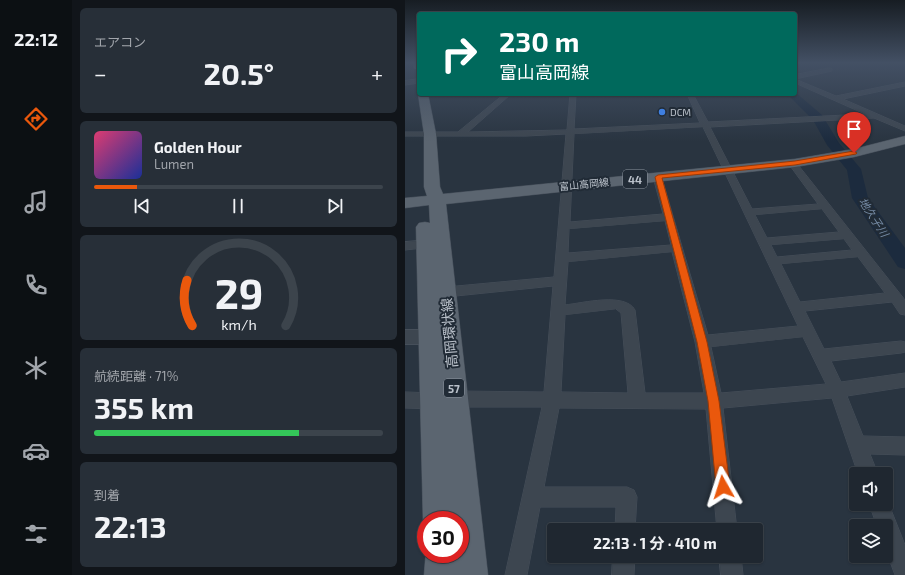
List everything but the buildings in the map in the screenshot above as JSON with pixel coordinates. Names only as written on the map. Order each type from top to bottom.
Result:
[{"type":"main road","name":"高岡環状線","points":[[423,96],[430,134],[431,196],[446,292],[441,334],[445,400],[470,575]]},
{"type":"main road","name":"富山高岡線","points":[[405,203],[431,196],[567,186],[792,163],[854,153],[905,140]]},
{"type":"main road","name":"高岡環状線","points":[[431,196],[416,245],[441,334]]},
{"type":"main road","name":"高岡環状線","points":[[440,511],[445,400]]},
{"type":"main road","points":[[441,563],[442,575]]},
{"type":"street","points":[[812,89],[905,129]]},
{"type":"street","points":[[834,99],[882,89]]},
{"type":"street","points":[[460,134],[507,96]]},
{"type":"street","points":[[516,575],[552,399],[573,96]]},
{"type":"street","points":[[691,96],[837,390],[866,467]]},
{"type":"street","points":[[405,134],[570,132],[873,116]]},
{"type":"street","points":[[792,163],[905,310]]},
{"type":"street","points":[[658,177],[702,342],[714,401],[726,523]]},
{"type":"street","points":[[749,212],[826,206]]},
{"type":"street","points":[[564,226],[669,217]]},
{"type":"street","points":[[764,242],[848,235]]},
{"type":"street","points":[[562,258],[677,248]]},
{"type":"street","points":[[774,262],[861,253]]},
{"type":"street","points":[[446,292],[560,281]]},
{"type":"street","points":[[797,308],[895,297]]},
{"type":"street","points":[[558,311],[618,304],[628,310],[637,400]]},
{"type":"street","points":[[702,342],[809,331]]},
{"type":"street","points":[[405,337],[441,334]]},
{"type":"street","points":[[821,356],[901,347]]},
{"type":"street","points":[[405,400],[552,399],[714,401],[837,390],[905,380]]},
{"type":"street","points":[[858,445],[905,446]]},
{"type":"street","points":[[532,497],[627,497],[625,523]]},
{"type":"street","points":[[882,511],[905,573]]},
{"type":"street","points":[[623,575],[624,563]]},
{"type":"street","points":[[731,563],[732,575]]},
{"type":"waterway","name":"地久子川","points":[[794,96],[818,118],[834,145],[854,169],[860,198],[905,262]]},
{"type":"place","name":"DCM","points":[[662,112]]},
{"type":"route","points":[[723,487],[714,401],[702,342],[658,177],[795,163],[854,153]]}]
